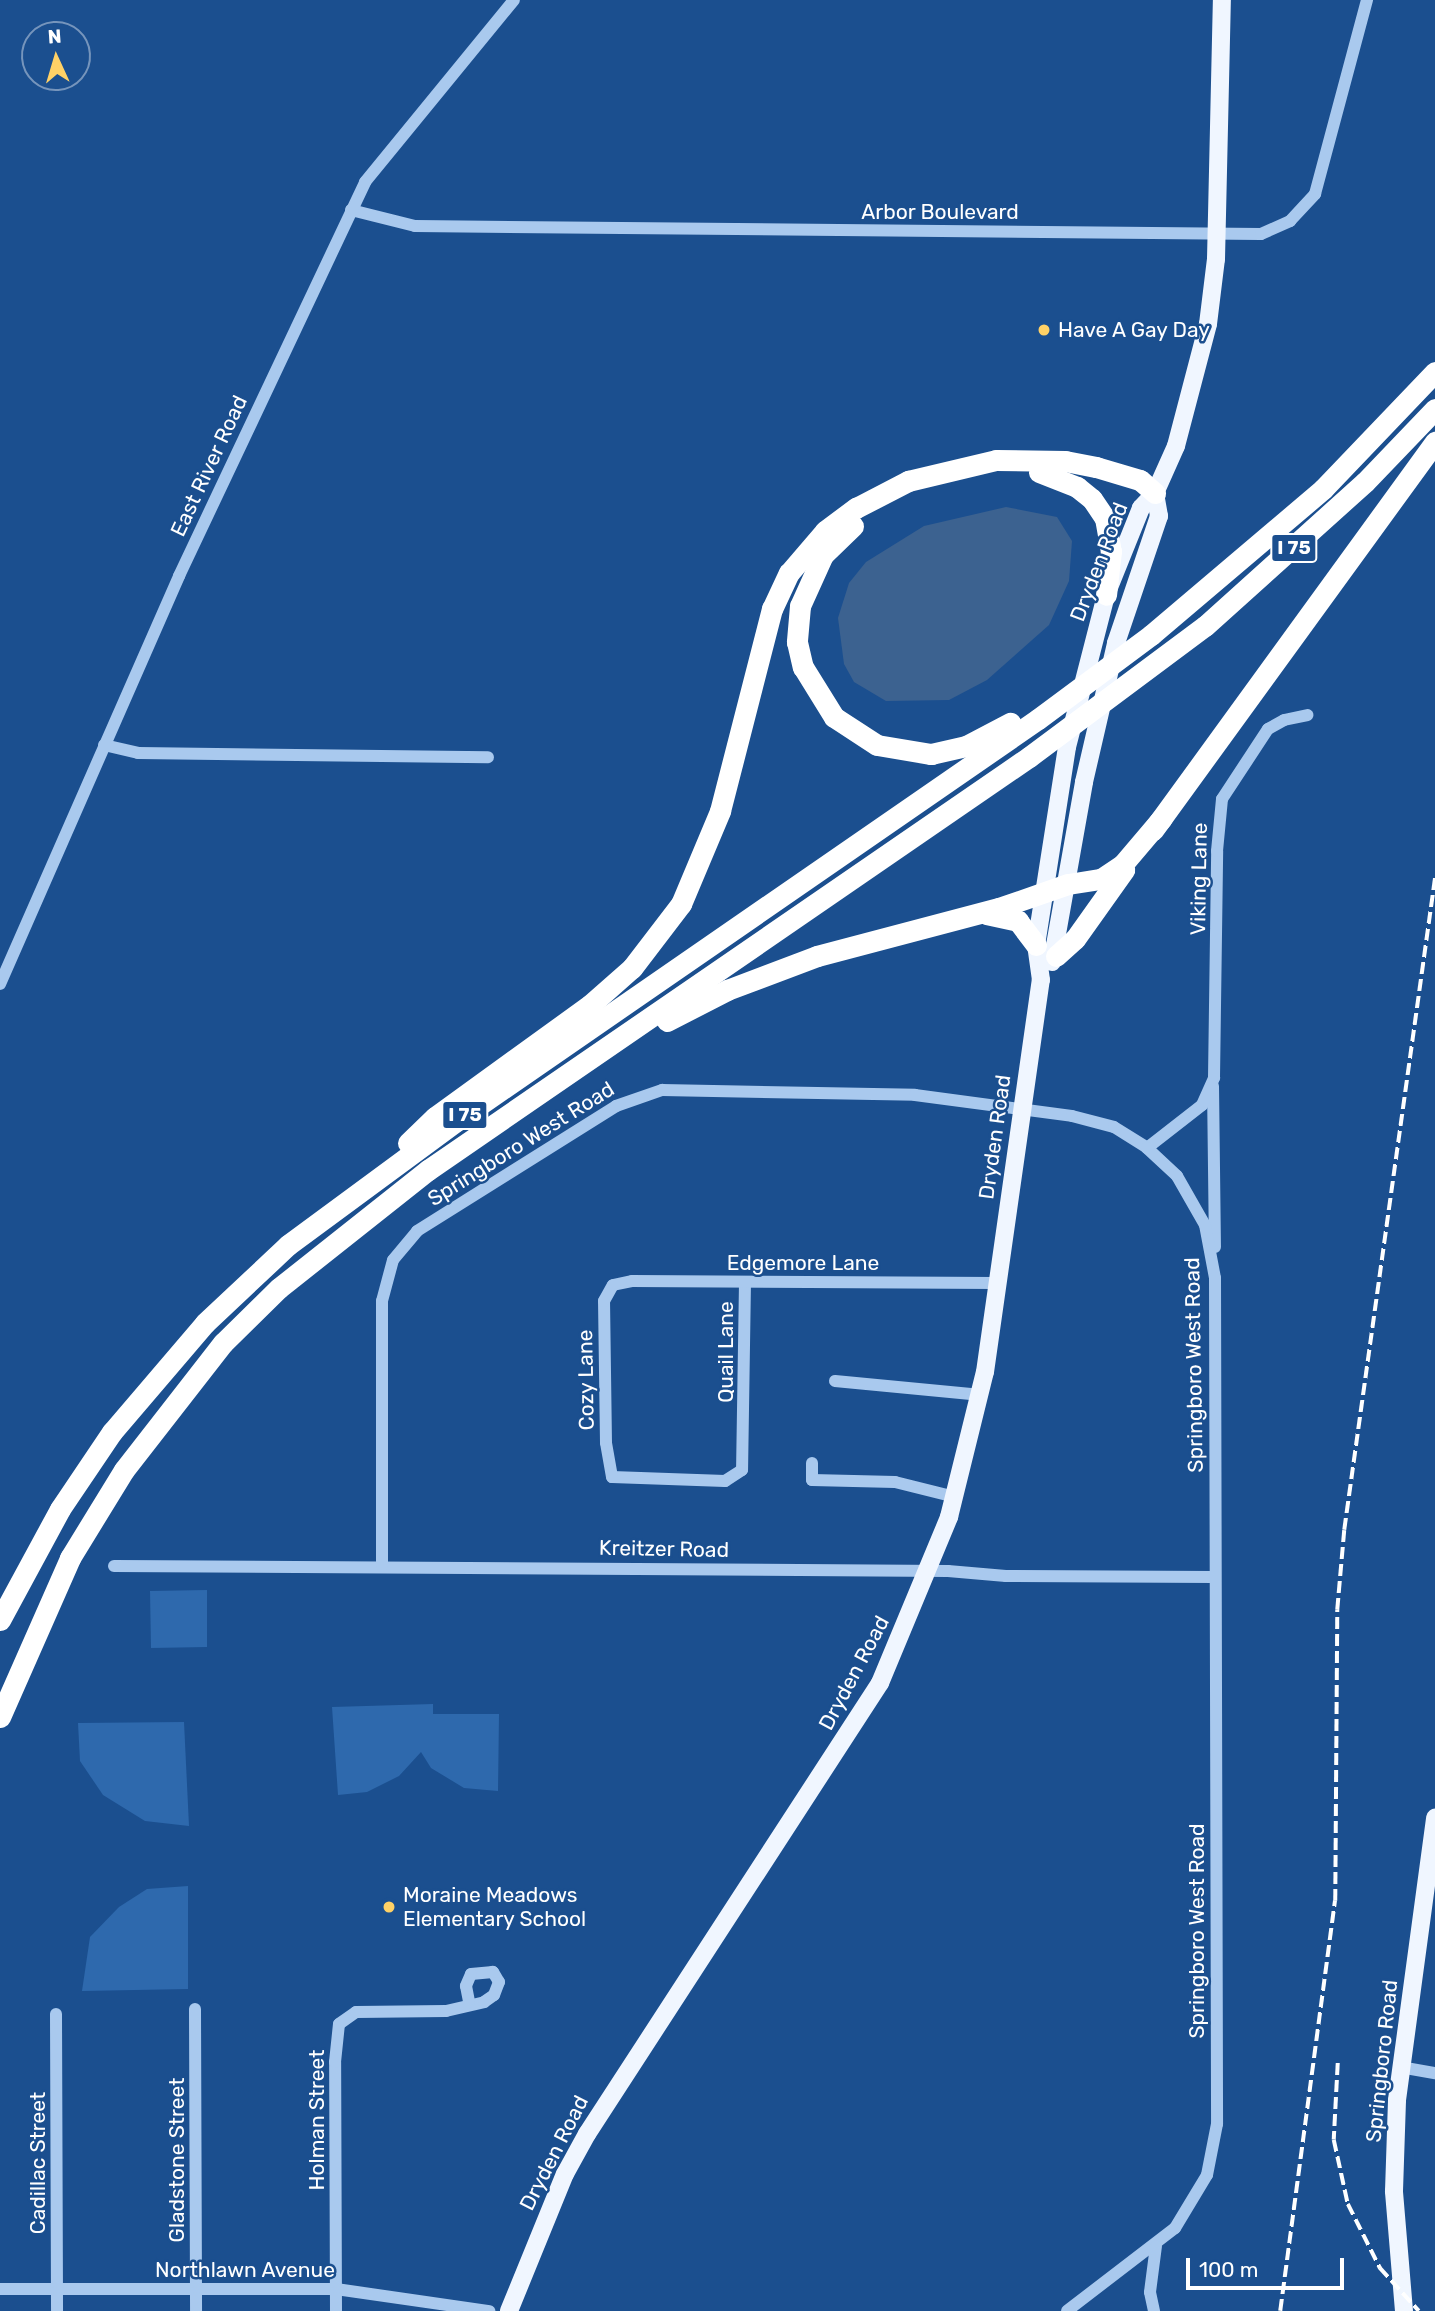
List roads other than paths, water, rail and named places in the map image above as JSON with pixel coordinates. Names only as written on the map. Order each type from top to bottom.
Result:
[{"type":"highway","name":"I 75","points":[[0,1620],[60,1509],[135,1404],[214,1315],[288,1245],[361,1188],[1039,713],[1081,688],[1151,635],[1324,489],[1435,372]]},
{"type":"highway","name":"I 75","points":[[0,1717],[54,1591],[98,1512],[155,1426],[223,1343],[322,1250],[561,1079],[1028,757],[1142,674],[1247,593],[1435,409]]},
{"type":"highway","points":[[1056,956],[1074,939],[1435,442]]},
{"type":"highway","points":[[361,1188],[435,1117],[590,1005],[632,968],[681,904],[720,811],[772,609],[789,573],[825,531],[856,508],[908,481],[996,460],[1065,461],[1096,467],[1140,480],[1155,493]]},
{"type":"highway","points":[[1039,713],[965,746],[931,754],[897,751],[853,734],[834,717],[803,667],[797,642],[800,606],[810,576],[822,555],[867,516],[936,484],[1012,471],[1039,472],[1091,476],[1155,493]]},
{"type":"highway","points":[[1039,472],[1077,488],[1092,499],[1105,519],[1111,551],[1106,595]]},
{"type":"highway","points":[[561,1079],[727,990],[817,956],[1044,894],[1068,884],[1093,881],[1115,871],[1162,818]]},
{"type":"highway","points":[[966,916],[1012,918],[1036,944]]},
{"type":"main road","name":"Dryden Road","points":[[509,2311],[557,2192],[587,2134],[845,1741],[880,1683],[930,1570],[955,1497],[981,1395],[1041,980],[1036,944],[1067,747],[1106,595],[1141,508],[1155,493],[1176,446],[1200,363],[1217,233],[1222,0]]},
{"type":"main road","name":"Dryden Road","points":[[1041,980],[1056,956],[1084,782],[1118,636],[1158,516],[1155,493]]},
{"type":"main road","name":"Springboro Road","points":[[1404,2311],[1394,2178],[1400,2067],[1435,1818]]},
{"type":"street","name":"East River Road","points":[[0,984],[104,745],[351,210],[373,170],[514,0]]},
{"type":"street","name":"Arbor Boulevard","points":[[351,210],[415,226],[1217,233],[1274,230],[1301,212],[1314,194],[1367,0]]},
{"type":"street","name":"Viking Lane","points":[[1213,1257],[1217,1200],[1213,1086],[1222,799],[1268,729],[1284,720],[1307,715]]},
{"type":"street","points":[[104,745],[138,753],[488,757]]},
{"type":"street","points":[[1147,1147],[1193,1113],[1213,1086]]},
{"type":"street","name":"Springboro West Road","points":[[382,1566],[382,1301],[393,1260],[417,1231],[616,1106],[650,1092],[881,1092],[1022,1109],[1114,1127],[1147,1147],[1188,1189],[1205,1225],[1213,1257],[1217,2124],[1211,2162],[1199,2193],[1156,2246]]},
{"type":"street","name":"Edgemore Lane","points":[[610,1287],[632,1281],[996,1283]]},
{"type":"street","name":"Quail Lane","points":[[609,1473],[618,1479],[732,1479],[744,1464],[745,1282]]},
{"type":"street","name":"Cozy Lane","points":[[609,1473],[604,1301],[610,1287]]},
{"type":"street","points":[[835,1381],[981,1395]]},
{"type":"street","points":[[812,1463],[812,1480],[895,1482],[955,1497]]},
{"type":"street","name":"Kreitzer Road","points":[[114,1566],[930,1570],[1214,1577]]},
{"type":"street","name":"Holman Street","points":[[336,2311],[335,2062],[339,2024],[355,2012],[446,2011],[470,2002]]},
{"type":"street","name":"Gladstone Street","points":[[195,2009],[196,2311]]},
{"type":"street","name":"Cadillac Street","points":[[56,2014],[57,2311]]},
{"type":"street","points":[[1400,2067],[1435,2073]]},
{"type":"street","points":[[1067,2311],[1082,2296],[1156,2246]]},
{"type":"street","points":[[1154,2311],[1150,2292],[1156,2246]]},
{"type":"street","name":"Northlawn Avenue","points":[[0,2289],[337,2289],[489,2311]]},
{"type":"railway","points":[[1280,2311],[1335,1901],[1337,1610],[1344,1530],[1435,877]]},
{"type":"railway","points":[[1338,2063],[1334,2140],[1348,2204],[1380,2268],[1419,2311]]},
{"type":"place","name":"Have A Gay Day","points":[[1044,330]]},
{"type":"place","name":"Moraine Meadows Elementary School","points":[[389,1907]]}]
